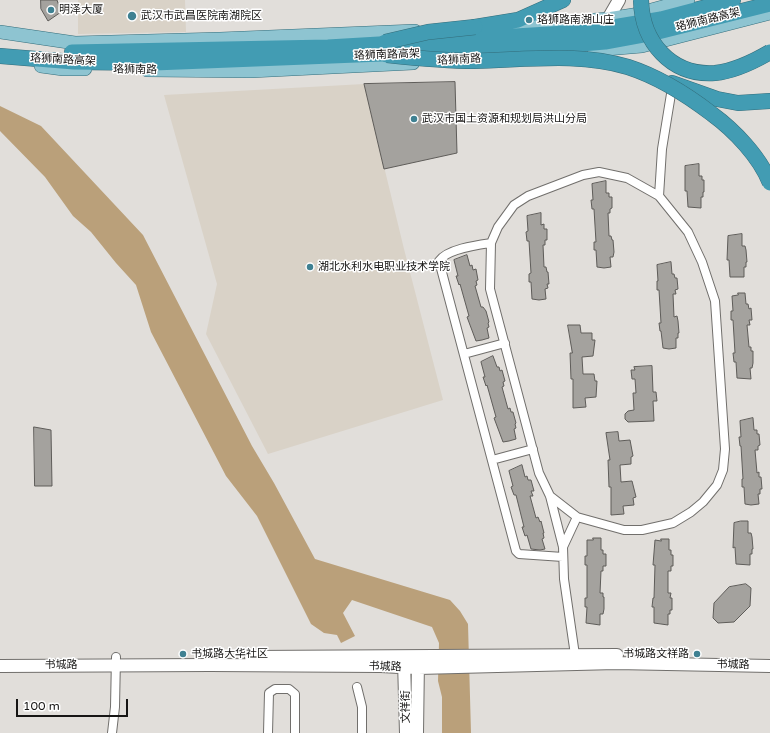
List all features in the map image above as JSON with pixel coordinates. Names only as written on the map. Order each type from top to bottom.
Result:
[{"type":"highway","points":[[641,0],[641,14],[651,40],[669,60],[682,68],[698,73],[716,73],[736,69],[770,52]]},
{"type":"highway","name":"珞狮南路高架","points":[[0,56],[74,62],[154,63],[386,49],[583,32],[661,19],[733,0]]},
{"type":"highway","points":[[386,49],[428,32],[502,24],[538,12],[563,1]]},
{"type":"highway","name":"珞狮南路高架","points":[[0,46],[74,52],[328,47],[386,49],[534,48],[605,42],[654,34],[770,4]]},
{"type":"highway","points":[[386,49],[472,61],[576,59],[603,62],[627,67],[655,78],[731,102],[770,101]]},
{"type":"highway","points":[[655,78],[699,104],[734,132],[754,157],[770,183]]},
{"type":"main road","points":[[0,32],[75,42],[220,39],[479,28],[608,19],[633,15],[688,0]]},
{"type":"main road","points":[[608,19],[619,1],[633,15]]},
{"type":"main road","name":"珞狮南路","points":[[0,60],[63,69],[251,71],[479,59],[642,46],[770,13]]},
{"type":"main road","name":"书城路","points":[[471,662],[575,655],[770,658]]},
{"type":"main road","name":"书城路","points":[[0,657],[116,661],[381,666],[404,662],[471,662],[770,666]]},
{"type":"main road","name":"书城路","points":[[0,666],[116,661]]},
{"type":"main road","name":"文祥街","points":[[404,662],[406,733]]},
{"type":"main road","name":"文祥街","points":[[418,662],[418,733]]},
{"type":"street","points":[[659,196],[662,148],[671,94]]},
{"type":"street","points":[[550,496],[577,517],[624,530],[642,530],[672,523],[691,512],[703,502],[717,485],[723,470],[725,449],[715,301],[702,262],[688,232],[659,196],[627,178],[599,172],[583,175],[528,196],[514,205],[498,227],[491,243],[490,289],[539,473],[550,496],[563,547],[564,579],[575,655]]},
{"type":"street","points":[[491,243],[478,244],[443,255],[439,261],[516,551],[520,554],[563,556]]},
{"type":"street","points":[[464,354],[505,343]]},
{"type":"street","points":[[492,460],[533,449]]},
{"type":"street","points":[[563,547],[577,517]]},
{"type":"street","points":[[112,733],[116,661]]},
{"type":"street","points":[[357,687],[362,708],[362,733]]},
{"type":"street","points":[[268,733],[269,693],[275,689],[289,689],[295,694],[295,733]]},
{"type":"shaded area","name":"武汉市武昌医院南湖院区","points":[[78,0],[185,0],[186,32],[78,34]]},
{"type":"shaded area","name":"湖北水利水电职业技术学院","points":[[364,84],[404,249],[443,400],[268,454],[206,334],[217,284],[164,95]]},
{"type":"shaded area","points":[[0,106],[41,126],[143,235],[252,446],[315,559],[450,600],[460,611],[468,624],[471,733],[442,733],[442,697],[438,681],[439,643],[432,627],[352,600],[343,613],[355,636],[341,643],[337,635],[324,633],[311,624],[257,516],[226,476],[151,332],[136,285],[91,232],[73,216],[45,177],[0,131]]},
{"type":"building","name":"明泽大厦","points":[[41,0],[57,0],[61,12],[48,21],[41,9]]},
{"type":"building","name":"武汉市国土资源和规划局洪山分局","points":[[455,82],[457,153],[384,169],[364,84]]},
{"type":"building","points":[[699,164],[699,176],[702,176],[702,180],[704,180],[704,192],[703,197],[701,197],[701,208],[688,207],[687,191],[685,191],[685,166]]},
{"type":"building","points":[[606,181],[606,193],[609,193],[609,197],[612,197],[612,208],[610,209],[610,213],[608,213],[609,236],[611,236],[613,240],[614,252],[613,257],[610,257],[611,267],[604,268],[597,267],[596,250],[594,250],[594,242],[596,242],[594,209],[592,209],[591,200],[593,200],[592,184]]},
{"type":"building","points":[[541,213],[541,225],[544,224],[544,229],[547,229],[547,240],[545,240],[545,245],[543,245],[544,267],[546,267],[548,272],[549,284],[547,284],[548,288],[545,289],[546,299],[539,300],[532,299],[531,282],[529,282],[529,274],[531,273],[529,241],[527,241],[526,232],[528,231],[527,216]]},
{"type":"building","points":[[742,234],[742,246],[745,246],[747,262],[746,267],[744,267],[744,277],[730,277],[729,260],[727,260],[728,236]]},
{"type":"building","points":[[467,255],[470,266],[472,265],[473,270],[476,269],[478,280],[476,281],[477,285],[475,286],[481,307],[483,307],[486,311],[489,322],[489,327],[487,328],[489,338],[476,341],[467,317],[469,316],[460,284],[459,285],[456,276],[458,276],[454,260]]},
{"type":"building","points":[[671,262],[672,274],[674,274],[675,278],[677,278],[678,289],[675,290],[676,294],[673,294],[674,317],[677,316],[679,333],[678,338],[676,338],[676,348],[669,349],[663,348],[660,331],[659,323],[661,323],[659,290],[657,290],[657,265]]},
{"type":"building","points":[[738,293],[745,293],[746,304],[748,304],[749,309],[751,308],[752,320],[749,320],[750,325],[747,325],[749,347],[751,347],[751,351],[753,351],[753,363],[752,368],[750,368],[751,379],[737,378],[736,362],[734,362],[733,353],[735,353],[731,311],[733,311],[732,296],[738,295]]},
{"type":"building","points":[[568,325],[580,325],[581,333],[592,333],[592,340],[595,340],[593,356],[582,357],[583,374],[594,374],[595,381],[597,381],[596,397],[585,398],[586,407],[573,408],[573,379],[571,379],[570,353],[572,353]]},
{"type":"building","points":[[493,356],[497,367],[499,367],[500,371],[502,370],[505,381],[503,382],[504,386],[502,387],[508,409],[510,408],[511,412],[513,412],[516,423],[516,428],[514,429],[516,439],[503,442],[494,418],[496,417],[487,385],[486,386],[483,377],[485,377],[481,362]]},
{"type":"building","points":[[652,366],[653,392],[656,392],[657,401],[653,401],[654,421],[628,422],[625,419],[625,414],[628,411],[634,410],[633,393],[636,393],[635,379],[632,379],[631,370],[635,370],[634,367]]},
{"type":"building","points":[[753,418],[754,430],[757,430],[757,434],[759,434],[760,445],[758,446],[758,450],[755,450],[757,473],[759,472],[759,477],[761,477],[762,489],[760,489],[760,494],[758,494],[759,504],[751,505],[745,504],[744,487],[742,487],[743,479],[739,437],[741,437],[740,421]]},
{"type":"building","points":[[34,427],[51,430],[52,486],[35,486]]},
{"type":"building","points":[[618,432],[619,441],[630,440],[633,456],[631,457],[631,464],[620,465],[621,482],[632,481],[636,497],[633,498],[634,505],[623,506],[624,514],[611,515],[611,487],[609,487],[608,460],[610,460],[606,433]]},
{"type":"building","points":[[522,465],[525,477],[527,476],[528,480],[531,480],[534,491],[531,491],[533,496],[530,496],[536,518],[538,517],[540,522],[541,521],[544,533],[544,538],[542,539],[545,549],[531,549],[527,535],[525,536],[522,527],[524,527],[516,495],[514,495],[511,487],[513,486],[509,471]]},
{"type":"building","points":[[748,521],[748,533],[751,533],[752,537],[753,549],[752,554],[750,554],[750,565],[736,564],[735,547],[733,548],[734,523]]},
{"type":"building","points":[[593,538],[601,538],[601,550],[603,550],[603,554],[606,554],[606,566],[603,566],[603,571],[601,571],[600,593],[603,593],[604,597],[604,609],[603,614],[600,614],[600,625],[586,623],[587,607],[585,607],[585,598],[587,598],[587,565],[585,565],[585,556],[587,556],[587,540],[593,540]]},
{"type":"building","points":[[661,539],[669,539],[669,550],[671,550],[671,555],[673,555],[673,566],[671,566],[671,571],[668,571],[668,593],[671,593],[670,598],[672,598],[672,610],[670,610],[670,614],[668,614],[668,625],[654,623],[654,607],[652,607],[654,598],[655,565],[653,565],[655,540],[661,541]]},
{"type":"building","points":[[746,584],[751,588],[750,606],[734,622],[718,623],[713,618],[714,603],[729,587]]},
{"type":"place","name":"明泽大厦","points":[[51,10]]},
{"type":"place","name":"武汉市武昌医院南湖院区","points":[[132,16]]},
{"type":"place","name":"珞狮路南湖山庄","points":[[529,20]]},
{"type":"place","name":"武汉市国土资源和规划局洪山分局","points":[[414,119]]},
{"type":"place","name":"湖北水利水电职业技术学院","points":[[310,267]]},
{"type":"place","name":"书城路大华社区","points":[[183,654]]},
{"type":"place","name":"书城路文祥路","points":[[697,654]]}]
